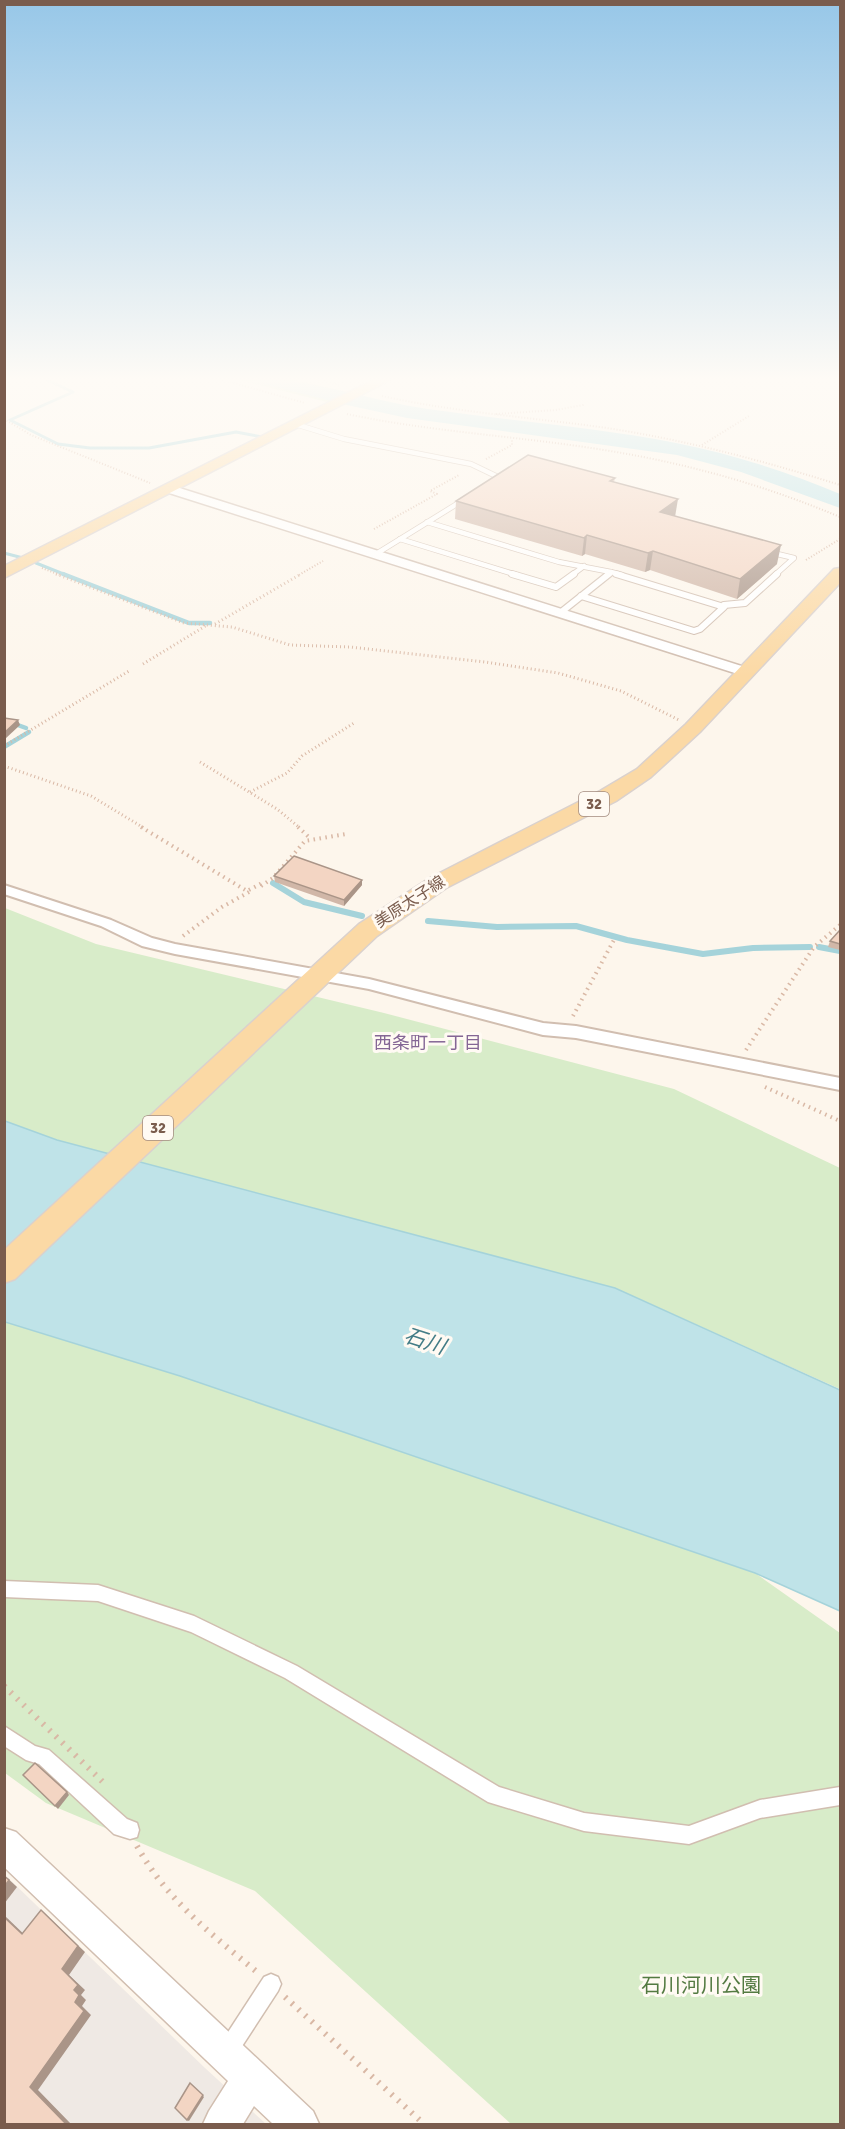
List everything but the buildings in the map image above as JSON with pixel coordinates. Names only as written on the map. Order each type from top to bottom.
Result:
[{"type":"main road","points":[[4,573],[190,478]]},
{"type":"main road","name":"美原太子線","points":[[4,1270],[368,930],[428,890],[608,796],[644,773],[693,728],[840,573]]},
{"type":"street","points":[[170,489],[746,672]]},
{"type":"street","points":[[4,889],[106,923],[147,942],[316,981],[369,984],[543,1029],[576,1032],[840,1084]]},
{"type":"street","points":[[4,1589],[98,1593],[194,1624],[291,1672],[495,1795],[584,1822],[689,1835],[760,1809],[840,1796]]},
{"type":"street","points":[[4,1735],[32,1754],[43,1756],[121,1827],[130,1830]]},
{"type":"street","points":[[4,1844],[300,2124]]},
{"type":"street","points":[[222,2124],[238,2066],[271,1984]]},
{"type":"lane","points":[[484,488],[496,478]]},
{"type":"lane","points":[[376,554],[475,493]]},
{"type":"lane","points":[[428,522],[559,562],[611,572],[723,605],[745,603],[794,558],[761,550]]},
{"type":"lane","points":[[400,539],[556,587],[584,566]]},
{"type":"lane","points":[[560,613],[611,572]]},
{"type":"lane","points":[[581,596],[694,631],[700,629],[723,605]]},
{"type":"path","points":[[138,478],[170,489]]},
{"type":"path","points":[[374,529],[437,494],[430,491],[452,478]]},
{"type":"path","points":[[727,478],[756,486],[840,516]]},
{"type":"path","points":[[816,478],[840,485]]},
{"type":"path","points":[[214,625],[323,561]]},
{"type":"path","points":[[26,562],[184,623],[214,625],[254,633],[290,645],[340,647],[438,657],[581,678],[621,691],[693,728]]},
{"type":"path","points":[[143,664],[207,625]]},
{"type":"path","points":[[4,746],[129,671]]},
{"type":"path","points":[[250,792],[293,770],[299,764],[302,756],[354,723]]},
{"type":"path","points":[[200,762],[277,809],[305,831],[311,839]]},
{"type":"path","points":[[4,766],[91,796],[247,891],[264,882]]},
{"type":"path","points":[[180,938],[230,902],[268,883],[301,844],[311,839],[346,834]]},
{"type":"path","points":[[737,1063],[814,947],[840,925]]},
{"type":"path","points":[[571,1021],[615,938]]},
{"type":"path","points":[[271,1984],[424,2124]]},
{"type":"shaded area","points":[[4,1874],[205,2068],[266,2124],[5,2124]]},
{"type":"green space","points":[[5,908],[96,944],[384,1013],[674,1089],[840,1168],[840,1389],[615,1288],[57,1140],[5,1121]]},
{"type":"green space","name":"石川河川公園","points":[[5,1322],[180,1376],[755,1573],[840,1633],[840,2124],[511,2124],[255,1891],[46,1803],[5,1773]]},
{"type":"water","name":"石川","points":[[5,1121],[57,1140],[615,1288],[840,1390],[840,1611],[755,1573],[180,1376],[5,1322]]},
{"type":"waterway","points":[[779,478],[840,502]]},
{"type":"waterway","points":[[4,553],[23,558]]},
{"type":"waterway","points":[[36,563],[66,575]]},
{"type":"waterway","points":[[63,574],[189,623],[210,623]]},
{"type":"waterway","points":[[4,720],[26,728]]},
{"type":"waterway","points":[[4,747],[29,732]]},
{"type":"waterway","points":[[273,883],[304,902],[362,916]]},
{"type":"waterway","points":[[428,921],[497,927],[576,926],[627,940],[703,954],[753,948],[810,947]]},
{"type":"waterway","points":[[819,947],[840,951]]},
{"type":"district","name":"西条町一丁目","points":[[428,1043]]}]
